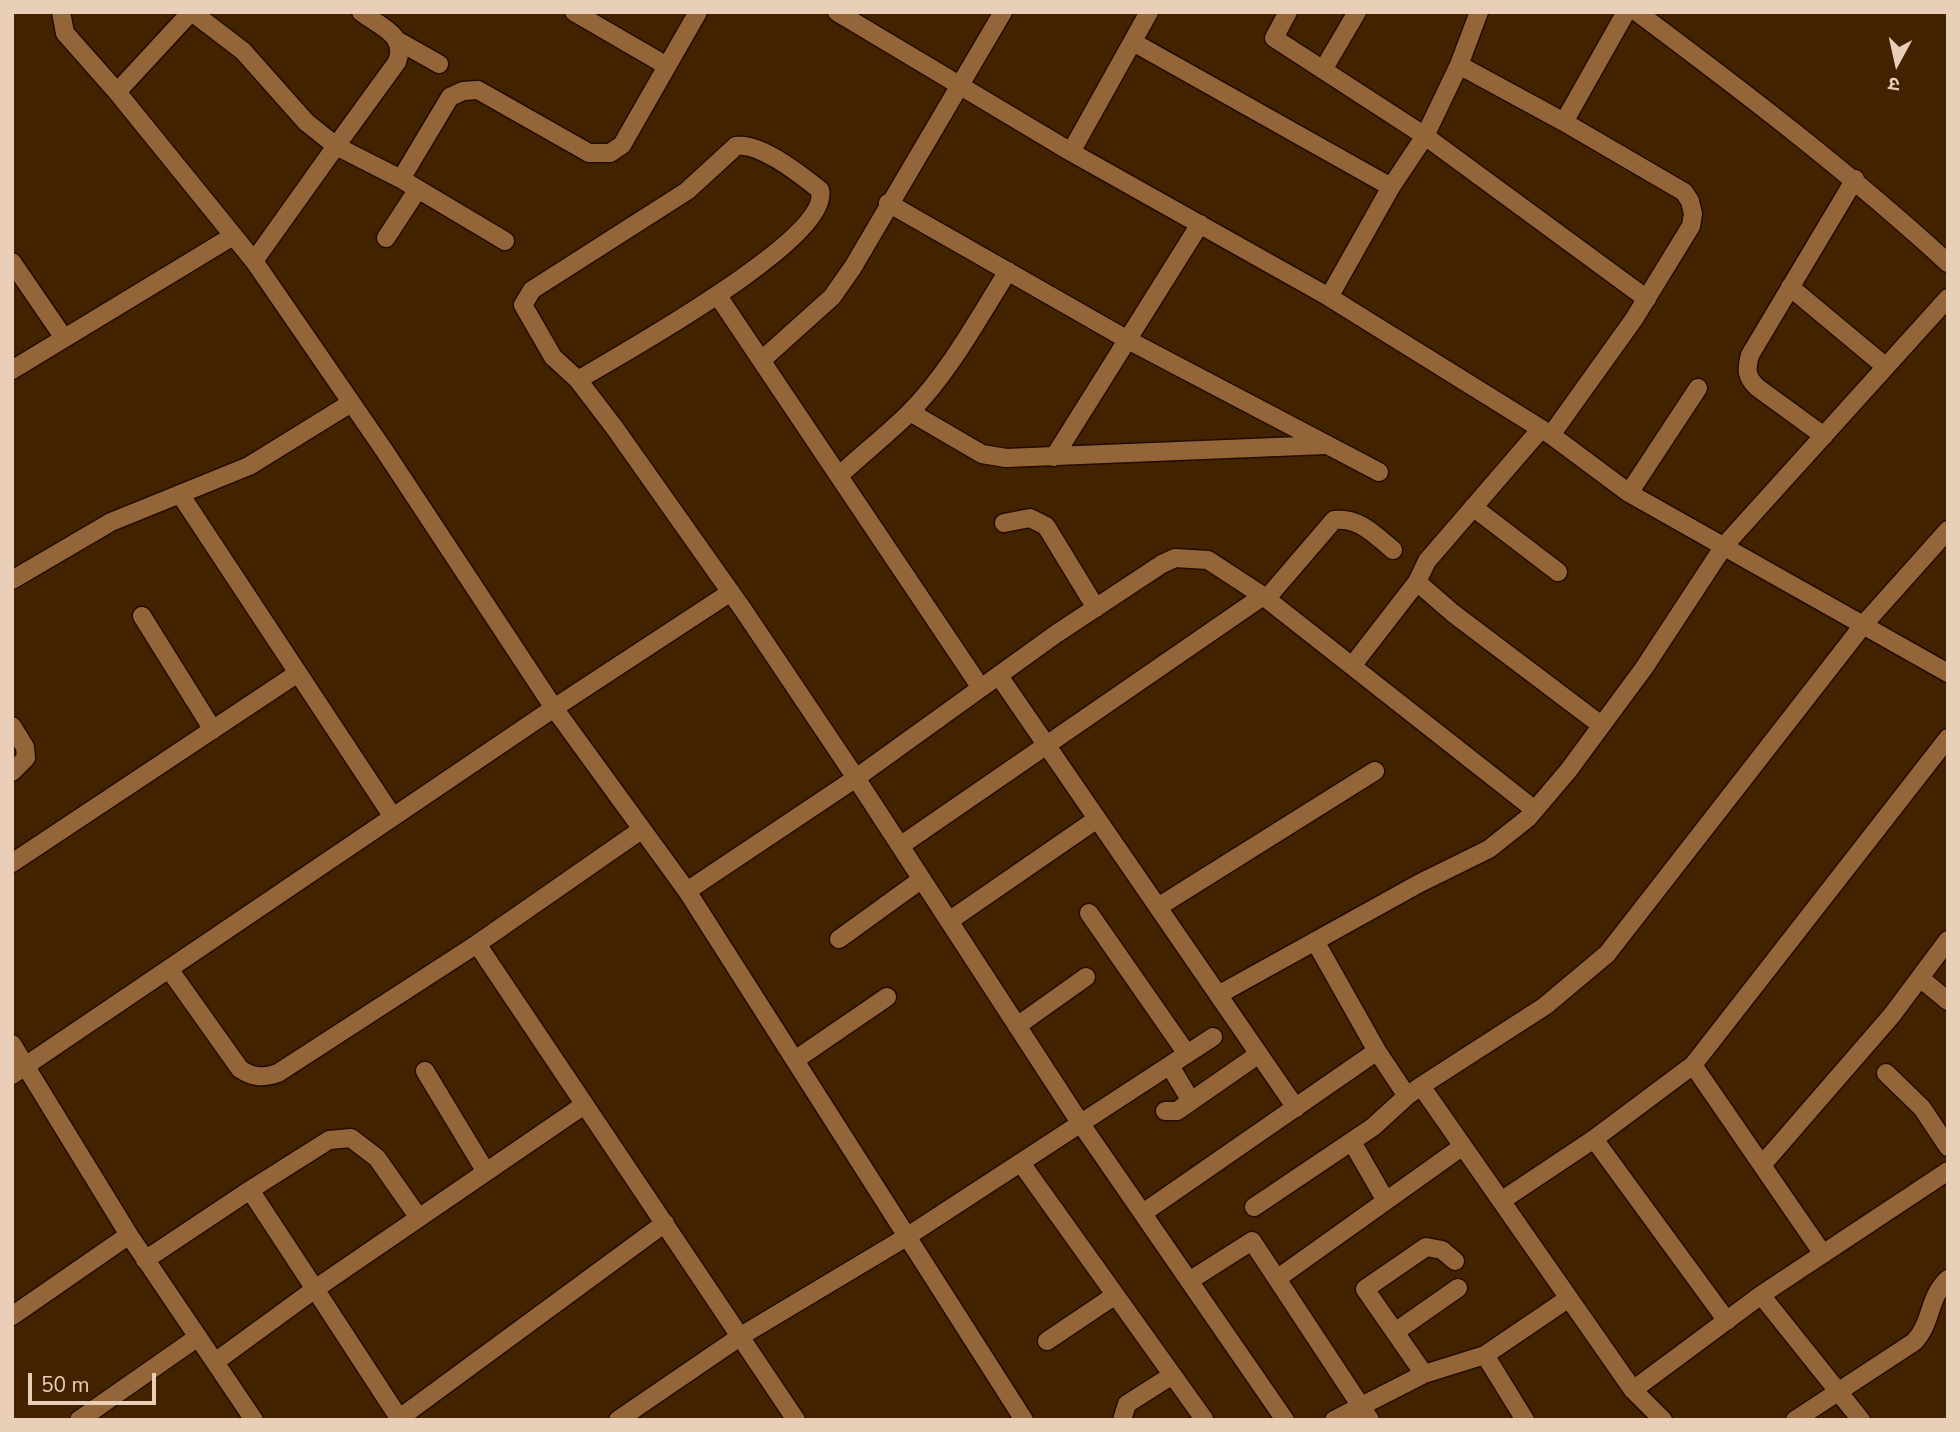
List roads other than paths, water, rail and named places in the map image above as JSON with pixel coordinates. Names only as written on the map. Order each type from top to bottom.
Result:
[{"type":"street","points":[[61,12],[65,33],[117,92],[254,261],[554,708],[687,891],[1024,1420]]},
{"type":"street","points":[[117,92],[192,12],[243,51],[306,122],[336,146],[401,178],[505,240]]},
{"type":"street","points":[[361,12],[400,43],[439,64]]},
{"type":"street","points":[[574,12],[667,66]]},
{"type":"street","points":[[401,178],[443,106],[450,97],[463,90],[478,90],[589,153],[610,152],[622,145],[698,12]]},
{"type":"street","points":[[763,359],[832,297],[853,267],[888,202],[1003,12]]},
{"type":"street","points":[[1071,152],[1149,12]]},
{"type":"street","points":[[1288,12],[1274,38],[1425,136],[1647,299]]},
{"type":"street","points":[[1323,70],[1357,12]]},
{"type":"street","points":[[1329,296],[1391,187],[1425,136],[1459,65],[1479,12]]},
{"type":"street","points":[[1564,122],[1626,12]]},
{"type":"street","points":[[1637,12],[1855,179],[1948,262]]},
{"type":"street","points":[[849,15],[960,86],[1071,152],[1329,296],[1546,433],[1629,493],[1948,673]]},
{"type":"street","points":[[1133,42],[1391,187]]},
{"type":"street","points":[[254,261],[397,62],[402,50],[400,43]]},
{"type":"street","points":[[1352,666],[1417,582],[1426,561],[1473,507],[1546,433],[1647,299],[1691,226],[1693,214],[1690,201],[1684,192],[1459,65]]},
{"type":"street","points":[[578,380],[718,296],[793,237],[820,202],[820,190],[758,148],[746,144],[736,146],[703,180],[549,278],[525,299],[524,312],[553,357],[578,380],[731,592],[856,778],[1081,1124],[1285,1420]]},
{"type":"street","points":[[1824,436],[1758,387],[1749,379],[1746,369],[1750,355],[1855,179]]},
{"type":"street","points":[[386,238],[418,189]]},
{"type":"street","points":[[888,202],[1128,340],[1379,472]]},
{"type":"street","points":[[1054,457],[1200,224]]},
{"type":"street","points":[[12,370],[233,236]]},
{"type":"street","points":[[12,262],[64,338]]},
{"type":"street","points":[[840,475],[909,412],[964,341],[1008,271]]},
{"type":"street","points":[[1790,287],[1886,367]]},
{"type":"street","points":[[718,296],[763,359],[981,688]]},
{"type":"street","points":[[1219,995],[1489,849],[1535,810],[1644,668],[1724,546],[1948,298]]},
{"type":"street","points":[[1629,493],[1698,388]]},
{"type":"street","points":[[12,580],[79,537],[249,466],[351,403]]},
{"type":"street","points":[[909,412],[982,454],[1006,458],[1328,445]]},
{"type":"street","points":[[180,494],[393,817]]},
{"type":"street","points":[[1473,507],[1558,572]]},
{"type":"street","points":[[1004,523],[1030,518],[1046,526],[1096,608]]},
{"type":"street","points":[[900,846],[1265,597],[1334,520],[1346,519],[1361,524],[1393,550]]},
{"type":"street","points":[[1254,1207],[1352,1142],[1414,1091],[1545,1006],[1607,954],[1864,624],[1948,530]]},
{"type":"street","points":[[687,891],[856,778],[1096,608],[1175,558],[1208,560],[1265,597],[1535,810]]},
{"type":"street","points":[[1417,582],[1476,631],[1601,725]]},
{"type":"street","points":[[19,1070],[554,708],[731,592]]},
{"type":"street","points":[[142,616],[213,730]]},
{"type":"street","points":[[12,863],[298,674]]},
{"type":"street","points":[[999,676],[1296,1108]]},
{"type":"street","points":[[12,726],[25,747],[26,758],[23,765],[12,772]]},
{"type":"street","points":[[1501,1201],[1594,1139],[1692,1065],[1948,738]]},
{"type":"street","points":[[1158,907],[1375,771]]},
{"type":"street","points":[[949,921],[1097,819]]},
{"type":"street","points":[[169,969],[240,1069],[251,1076],[265,1077],[278,1073],[477,944],[641,830]]},
{"type":"street","points":[[839,939],[922,879]]},
{"type":"street","points":[[1089,913],[1187,1054]]},
{"type":"street","points":[[1762,1165],[1892,1015],[1948,940]]},
{"type":"street","points":[[1315,941],[1377,1051],[1463,1146],[1633,1390],[1663,1420]]},
{"type":"street","points":[[477,944],[796,1420]]},
{"type":"street","points":[[1017,1026],[1086,977]]},
{"type":"street","points":[[1920,978],[1948,1001]]},
{"type":"street","points":[[795,1060],[887,997]]},
{"type":"street","points":[[618,1420],[741,1336],[908,1237],[1213,1037]]},
{"type":"street","points":[[12,1044],[19,1070],[254,1420]]},
{"type":"street","points":[[1143,1213],[1377,1051]]},
{"type":"street","points":[[1165,1111],[1177,1111],[1259,1054]]},
{"type":"street","points":[[1692,1065],[1824,1254]]},
{"type":"street","points":[[1170,1066],[1191,1101]]},
{"type":"street","points":[[425,1070],[486,1172]]},
{"type":"street","points":[[1886,1073],[1922,1108],[1948,1147]]},
{"type":"street","points":[[215,1362],[315,1289],[584,1105]]},
{"type":"street","points":[[145,1259],[328,1140],[351,1138],[377,1158],[419,1218]]},
{"type":"street","points":[[1594,1139],[1727,1321]]},
{"type":"street","points":[[1352,1142],[1386,1201]]},
{"type":"street","points":[[1278,1278],[1463,1146]]},
{"type":"street","points":[[1021,1163],[1171,1377],[1204,1419]]},
{"type":"street","points":[[1633,1390],[1761,1295],[1948,1171]]},
{"type":"street","points":[[250,1190],[398,1419],[665,1223]]},
{"type":"street","points":[[12,1316],[129,1235]]},
{"type":"street","points":[[1189,1281],[1252,1241],[1365,1413]]},
{"type":"street","points":[[1424,1374],[1365,1289],[1426,1247],[1442,1250],[1455,1261]]},
{"type":"street","points":[[1795,1420],[1921,1335],[1931,1302],[1948,1279]]},
{"type":"street","points":[[1395,1332],[1458,1288]]},
{"type":"street","points":[[1761,1295],[1861,1420]]},
{"type":"street","points":[[1047,1341],[1114,1296]]},
{"type":"street","points":[[1334,1420],[1365,1413],[1424,1374],[1485,1355],[1569,1298]]},
{"type":"street","points":[[79,1420],[198,1337]]},
{"type":"street","points":[[1485,1355],[1525,1420]]},
{"type":"street","points":[[1122,1420],[1128,1404],[1171,1377]]}]
